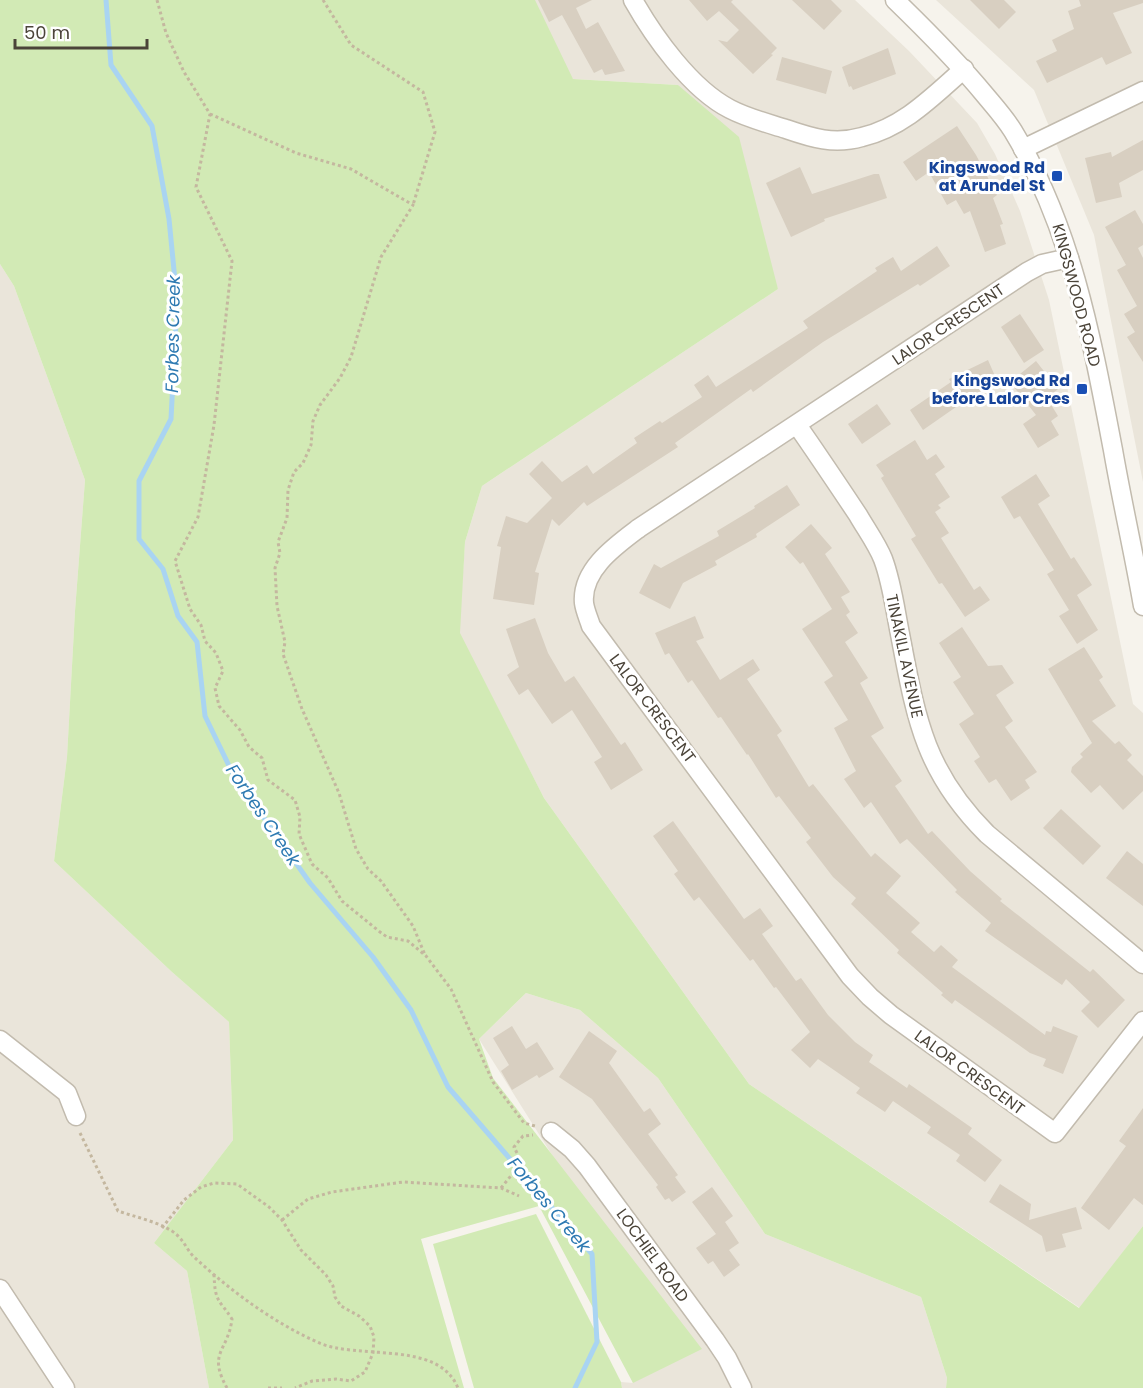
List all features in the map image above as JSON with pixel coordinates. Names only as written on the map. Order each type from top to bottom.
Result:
[{"type":"street","points":[[633,0],[662,45],[682,69],[709,95],[728,108],[749,117],[817,140],[843,141],[883,130],[907,118],[964,69]]},
{"type":"street","name":"KINGSWOOD ROAD","points":[[895,0],[940,42],[1012,130],[1055,213],[1070,258],[1101,382],[1143,606]]},
{"type":"street","points":[[1023,149],[1143,91]]},
{"type":"street","name":"LALOR CRESCENT","points":[[1070,258],[1042,264],[1027,272],[639,528],[608,552],[592,573],[584,601],[591,626],[850,976],[891,1015],[1055,1133],[1143,1021]]},
{"type":"street","name":"TINAKILL AVENUE","points":[[797,425],[838,484],[882,557],[890,582],[913,703],[934,765],[968,815],[987,834],[1143,964]]},
{"type":"street","points":[[0,1041],[67,1093],[76,1116]]},
{"type":"street","name":"LOCHIEL ROAD","points":[[551,1132],[572,1149],[587,1166],[715,1340],[742,1388]]},
{"type":"street","points":[[0,1289],[65,1388]]},
{"type":"path","points":[[157,0],[166,33],[184,72],[210,114],[296,153],[351,169],[413,205]]},
{"type":"path","points":[[323,0],[351,45],[423,92],[435,132],[413,205],[381,257],[351,357],[340,378],[320,405],[313,421],[311,444],[303,463],[294,472],[288,490],[287,518],[278,542],[280,553],[275,568],[277,606],[285,642],[283,654],[302,709],[339,793],[356,849],[368,869],[381,881],[413,926],[426,956],[450,989],[493,1082],[524,1123],[551,1132]]},
{"type":"path","points":[[210,114],[195,187],[232,261],[214,425],[198,517],[175,561],[190,609],[201,626],[205,641],[216,653],[223,670],[215,688],[219,706],[240,730],[249,747],[262,758],[268,780],[295,800],[300,817],[298,834],[312,864],[328,878],[342,901],[364,920],[387,937],[408,941],[426,956]]},
{"type":"path","points":[[76,1116],[87,1149],[118,1211],[176,1234],[192,1255],[214,1274],[286,1328],[325,1346],[422,1358],[444,1367],[458,1388]]},
{"type":"path","points":[[501,1188],[518,1167],[520,1159],[514,1147],[523,1136]]},
{"type":"path","points":[[282,1220],[308,1199],[332,1191],[403,1182],[501,1188],[519,1196]]},
{"type":"path","points":[[162,1228],[184,1200],[201,1187],[214,1183],[237,1184],[269,1207],[282,1220],[301,1251],[327,1275],[341,1306],[359,1316],[370,1326],[374,1337],[373,1353],[365,1372],[351,1381],[336,1379],[312,1381],[295,1388]]},
{"type":"path","points":[[214,1274],[215,1294],[232,1319],[231,1334],[217,1362],[227,1388]]},
{"type":"path","points":[[268,1388],[282,1388]]},
{"type":"shaded area","points":[[497,0],[855,0],[909,51],[977,123],[995,154],[1020,211],[1049,300],[1133,704],[1143,713],[1143,1226],[1080,1308],[749,1084],[544,798],[459,633],[465,542],[482,486],[778,289],[678,85],[573,79]]},
{"type":"shaded area","points":[[936,0],[1143,0],[1143,482],[1094,235],[1034,90]]},
{"type":"shaded area","points":[[0,264],[14,286],[85,480],[67,757],[54,861],[229,1022],[233,1140],[154,1243],[187,1271],[209,1388],[0,1388]]},
{"type":"shaded area","points":[[526,993],[580,1010],[658,1078],[765,1234],[921,1297],[947,1378],[946,1388],[622,1388],[621,1382],[633,1383],[559,1166],[479,1039]]},
{"type":"green space","points":[[0,0],[535,0],[573,79],[678,85],[739,137],[778,289],[482,486],[465,542],[460,633],[544,798],[749,1084],[1079,1308],[1143,1226],[1143,1388],[946,1388],[947,1378],[921,1297],[765,1234],[658,1078],[580,1010],[526,993],[479,1039],[493,1078],[702,1349],[633,1383],[539,1206],[421,1239],[464,1388],[209,1388],[187,1271],[154,1243],[233,1140],[229,1022],[54,861],[67,757],[85,480],[14,286],[0,264]]},
{"type":"green space","points":[[536,1214],[622,1388],[474,1388],[433,1244]]},
{"type":"building","points":[[538,0],[592,0],[576,8],[586,29],[598,22],[625,71],[605,75],[602,69],[594,73],[562,15],[549,22]]},
{"type":"building","points":[[689,0],[733,0],[731,2],[777,48],[771,54],[773,55],[753,74],[718,40],[727,42],[739,30],[719,11],[707,21]]},
{"type":"building","points":[[792,0],[831,0],[842,11],[824,30]]},
{"type":"building","points":[[970,0],[1004,0],[1016,12],[999,29]]},
{"type":"building","points":[[1079,0],[1143,0],[1143,3],[1113,13],[1132,53],[1106,65],[1102,57],[1047,83],[1036,61],[1057,51],[1052,40],[1074,29],[1068,11],[1081,6]]},
{"type":"building","points":[[888,48],[896,74],[853,90],[851,86],[849,87],[842,67]]},
{"type":"building","points":[[782,57],[832,71],[826,94],[776,80]]},
{"type":"building","points":[[957,126],[976,155],[997,195],[993,198],[1003,224],[1000,225],[1006,244],[985,252],[970,211],[964,214],[956,200],[947,205],[929,172],[916,181],[903,162]]},
{"type":"building","points":[[1143,140],[1143,170],[1119,183],[1122,197],[1096,203],[1085,158],[1111,152],[1112,157]]},
{"type":"building","points":[[800,167],[812,194],[879,174],[887,198],[824,219],[825,221],[791,237],[766,183]]},
{"type":"building","points":[[1135,210],[1143,224],[1143,245],[1138,248],[1143,258],[1143,362],[1127,337],[1135,332],[1124,314],[1137,306],[1117,270],[1126,265],[1105,227]]},
{"type":"building","points":[[937,246],[950,266],[823,342],[753,392],[751,389],[675,443],[678,447],[587,506],[584,502],[559,526],[552,519],[535,572],[539,573],[534,605],[493,599],[501,547],[497,546],[506,516],[527,523],[552,498],[529,474],[542,461],[562,482],[587,465],[593,474],[637,443],[634,438],[702,397],[694,385],[708,375],[716,387],[808,328],[803,321],[877,271],[875,268],[893,257],[901,271]]},
{"type":"building","points":[[1020,314],[1044,350],[1024,363],[1001,327]]},
{"type":"building","points":[[988,360],[998,383],[954,404],[956,407],[923,430],[910,410],[951,382],[949,379]]},
{"type":"building","points":[[1036,361],[1058,389],[1047,398],[1058,416],[1051,421],[1059,435],[1038,448],[1023,424],[1036,415],[1010,382]]},
{"type":"building","points":[[877,404],[891,424],[862,444],[848,424]]},
{"type":"building","points":[[915,440],[927,460],[936,454],[945,467],[935,474],[950,497],[938,505],[941,508],[935,512],[949,533],[941,538],[974,590],[980,586],[990,600],[965,617],[942,583],[939,584],[911,539],[916,536],[881,478],[884,476],[876,465]]},
{"type":"building","points":[[1036,474],[1050,496],[1038,504],[1071,559],[1074,557],[1092,585],[1077,595],[1098,630],[1077,644],[1059,616],[1069,610],[1047,574],[1054,570],[1020,516],[1014,519],[1001,497]]},
{"type":"building","points":[[787,485],[800,505],[756,534],[757,537],[715,561],[717,565],[683,583],[670,609],[639,593],[654,564],[661,568],[719,536],[717,531]]},
{"type":"building","points":[[811,524],[832,548],[825,554],[850,592],[841,597],[850,612],[846,615],[858,633],[845,642],[868,678],[860,683],[884,728],[871,736],[902,781],[895,786],[928,834],[932,831],[970,871],[1002,899],[1000,901],[1090,972],[1093,969],[1125,1000],[1098,1028],[1081,1011],[1090,1002],[1066,979],[1062,985],[985,931],[991,923],[955,892],[957,890],[907,839],[900,844],[871,802],[864,808],[844,779],[856,771],[834,728],[848,720],[824,682],[833,676],[802,629],[832,609],[803,562],[800,564],[785,547]]},
{"type":"building","points":[[695,616],[704,638],[696,641],[720,680],[753,659],[760,670],[747,679],[782,731],[777,735],[809,787],[813,784],[871,857],[875,853],[901,876],[886,893],[920,923],[911,932],[934,952],[941,945],[958,960],[952,967],[1045,1035],[1046,1031],[1051,1032],[1053,1026],[1078,1036],[1063,1074],[1043,1066],[1046,1059],[1030,1053],[955,1000],[952,1004],[941,995],[943,993],[897,953],[899,950],[851,904],[856,898],[833,877],[806,842],[811,838],[779,796],[776,798],[721,717],[718,718],[692,680],[688,683],[669,653],[665,655],[655,633]]},
{"type":"building","points":[[535,618],[548,653],[565,682],[574,676],[621,745],[625,742],[643,770],[611,790],[594,762],[602,757],[572,710],[552,724],[528,689],[519,695],[507,675],[519,667],[506,629]]},
{"type":"building","points":[[962,627],[988,666],[1002,665],[1014,683],[996,695],[1013,721],[1005,727],[1037,772],[1025,780],[1030,788],[1011,801],[996,779],[989,783],[974,761],[980,757],[959,724],[974,714],[953,682],[961,677],[939,643]]},
{"type":"building","points":[[1084,647],[1103,677],[1099,680],[1116,706],[1092,721],[1115,744],[1119,741],[1132,755],[1127,760],[1143,776],[1143,791],[1123,810],[1100,785],[1091,793],[1071,772],[1072,767],[1083,757],[1080,754],[1092,743],[1048,669]]},
{"type":"building","points":[[1061,809],[1101,846],[1083,865],[1043,828]]},
{"type":"building","points":[[673,821],[744,919],[760,908],[773,926],[762,934],[796,981],[801,978],[828,1015],[855,1042],[873,1055],[869,1062],[907,1088],[909,1084],[972,1128],[968,1134],[1002,1160],[985,1182],[956,1161],[960,1155],[927,1133],[931,1127],[893,1101],[885,1112],[856,1093],[860,1088],[818,1059],[810,1068],[791,1050],[810,1032],[753,959],[750,961],[699,897],[694,901],[674,874],[678,871],[653,836]]},
{"type":"building","points":[[1127,851],[1143,864],[1143,906],[1106,878]]},
{"type":"building","points":[[512,1026],[526,1049],[537,1042],[554,1069],[539,1078],[537,1075],[512,1090],[501,1071],[509,1065],[493,1038]]},
{"type":"building","points":[[589,1031],[617,1051],[609,1063],[644,1112],[650,1108],[661,1124],[648,1134],[678,1175],[675,1177],[686,1192],[672,1202],[669,1198],[665,1200],[656,1187],[658,1185],[592,1099],[559,1077]]},
{"type":"building","points":[[1143,1108],[1143,1205],[1134,1198],[1109,1230],[1081,1208],[1126,1146],[1119,1141]]},
{"type":"building","points":[[1000,1184],[1031,1204],[1029,1220],[1076,1207],[1082,1229],[1062,1234],[1066,1247],[1046,1252],[1042,1236],[989,1202]]},
{"type":"building","points":[[712,1187],[733,1216],[725,1222],[739,1243],[729,1250],[740,1265],[724,1277],[713,1261],[708,1264],[696,1248],[716,1234],[692,1202]]},
{"type":"waterway","name":"Forbes Creek","points":[[106,0],[111,65],[152,126],[169,219],[177,301],[171,419],[139,481],[139,539],[163,569],[178,616],[197,642],[205,716],[233,774],[310,883],[373,957],[411,1010],[448,1087],[592,1254],[597,1342],[575,1388]]},
{"type":"place","name":"Kingswood Rd at Arundel St","points":[[1057,176]]},
{"type":"place","name":"Kingswood Rd before Lalor Cres","points":[[1082,389]]}]
